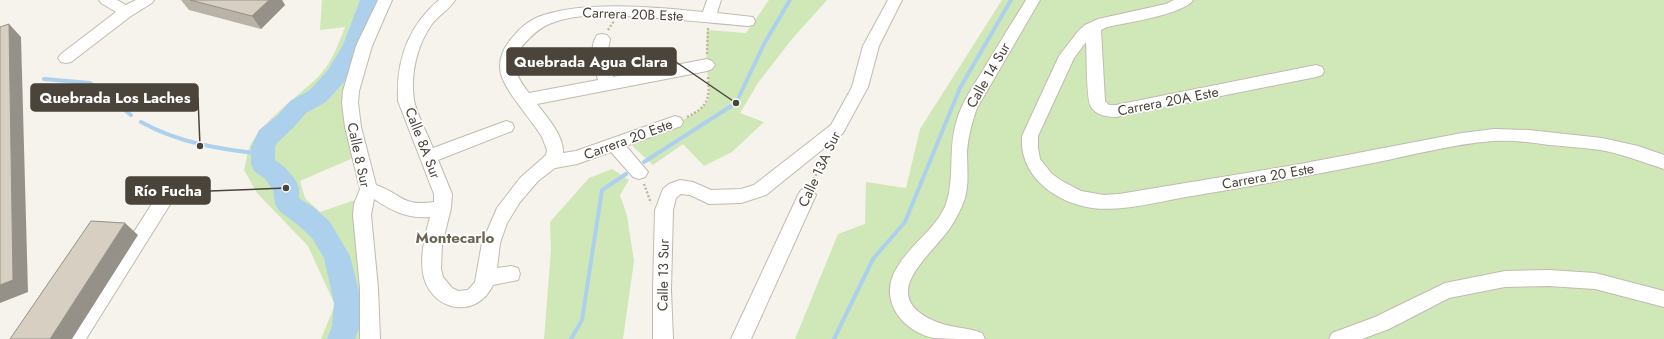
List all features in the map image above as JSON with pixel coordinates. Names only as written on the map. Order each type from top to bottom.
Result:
[{"type":"street","points":[[106,0],[126,12]]},
{"type":"street","points":[[66,58],[126,12],[147,0]]},
{"type":"street","name":"Calle 8 Sur","points":[[370,339],[369,288],[362,214],[363,204],[369,189],[353,127],[350,103],[354,79],[364,46],[384,0]]},
{"type":"street","name":"Calle 8A Sur","points":[[448,0],[430,16],[419,30],[409,54],[405,77],[406,101],[443,194],[442,208],[432,250],[432,270],[434,279],[438,287],[454,299],[469,298],[482,290],[486,275]]},
{"type":"street","points":[[714,0],[708,17],[748,21]]},
{"type":"street","name":"Calle 13A Sur","points":[[665,206],[671,192],[680,188],[693,189],[709,197],[720,198],[741,196],[760,190],[837,129],[860,87],[871,46],[895,0]]},
{"type":"street","name":"Calle 14 Sur","points":[[975,339],[938,332],[928,328],[911,317],[901,305],[899,287],[900,278],[904,270],[944,223],[956,199],[960,179],[960,141],[964,119],[969,107],[1033,0]]},
{"type":"street","points":[[1093,28],[1149,6],[1170,8],[1186,0]]},
{"type":"street","name":"Carrera 20B Este","points":[[550,162],[554,155],[554,144],[509,75],[508,62],[512,49],[521,36],[536,25],[553,17],[573,12],[595,10],[622,11],[708,17]]},
{"type":"street","name":"Carrera 20A Este","points":[[1093,28],[1097,103],[1100,107],[1108,111],[1116,111],[1212,93],[1316,71]]},
{"type":"street","name":"Carrera 20 Este","points":[[1093,28],[1084,34],[1067,56],[1033,128],[1030,142],[1030,149],[1035,164],[1046,178],[1061,190],[1089,200],[1110,202],[1295,172],[1462,139],[1494,135],[1529,136],[1602,144],[1632,151],[1664,162]]},
{"type":"street","points":[[602,39],[599,55],[607,84]]},
{"type":"street","points":[[526,100],[707,65]]},
{"type":"street","name":"Carrera 20 Este","points":[[550,162],[577,157],[675,122]]},
{"type":"street","points":[[428,157],[506,127]]},
{"type":"street","points":[[614,144],[640,172]]},
{"type":"street","points":[[512,274],[486,275],[491,244],[501,218],[523,185],[550,162]]},
{"type":"street","points":[[369,189],[381,193],[401,207],[410,210],[442,208]]},
{"type":"street","name":"Calle 13A Sur","points":[[741,339],[807,195]]},
{"type":"street","points":[[75,339],[163,200]]},
{"type":"street","name":"Calle 13 Sur","points":[[663,339],[662,290],[665,206]]},
{"type":"street","points":[[1339,339],[1382,323],[1445,291],[1505,279],[1548,278],[1595,281],[1664,299]]},
{"type":"path","points":[[602,39],[622,11]]},
{"type":"path","name":"Carrera 20 Este","points":[[675,122],[696,113],[702,108]]},
{"type":"path","name":"Calle 13A Sur","points":[[807,195],[825,155]]},
{"type":"path","points":[[640,172],[652,207],[665,206]]},
{"type":"green space","points":[[322,0],[378,0],[345,78],[345,120],[353,158],[300,181],[305,198],[320,212],[358,199],[356,241],[361,302],[360,339],[321,339],[335,305],[308,246],[257,193],[244,170],[250,146],[263,127],[324,71],[334,53],[345,27],[320,30]]},
{"type":"green space","points":[[769,0],[827,0],[792,39],[758,83],[740,113],[764,122],[732,152],[704,166],[683,144],[653,165],[626,140],[673,124],[697,112],[705,105],[709,97],[707,71],[707,30],[746,33]]},
{"type":"green space","points":[[1002,0],[1664,0],[1664,339],[795,339],[838,234],[865,224],[866,182],[906,188],[920,129]]},
{"type":"green space","points":[[612,169],[629,180],[620,195],[627,216],[634,261],[623,339],[544,339],[551,250],[550,222],[589,178]]},
{"type":"building","points":[[190,0],[269,0],[252,16]]},
{"type":"building","points":[[9,24],[13,280],[0,285],[0,27]]},
{"type":"building","points":[[91,221],[125,223],[50,339],[10,339]]},
{"type":"waterway","points":[[341,339],[346,326],[348,303],[337,256],[321,230],[307,217],[288,204],[286,188],[274,172],[263,164],[263,147],[268,137],[286,121],[298,107],[318,96],[336,76],[354,46],[371,0]]},
{"type":"waterway","points":[[644,162],[736,103],[764,44],[790,0]]},
{"type":"waterway","points":[[834,339],[873,259],[905,222],[960,88],[1011,0]]},
{"type":"waterway","points":[[44,79],[90,83],[131,115]]},
{"type":"waterway","points":[[141,122],[170,135],[200,144],[262,154]]},
{"type":"waterway","points":[[571,339],[582,320],[602,190],[626,174]]},
{"type":"place","name":"Quebrada Agua Clara","points":[[736,103]]},
{"type":"place","name":"Quebrada Los Laches","points":[[200,146]]},
{"type":"place","name":"Río Fucha","points":[[286,188]]},
{"type":"district","name":"Montecarlo","points":[[455,238]]}]
